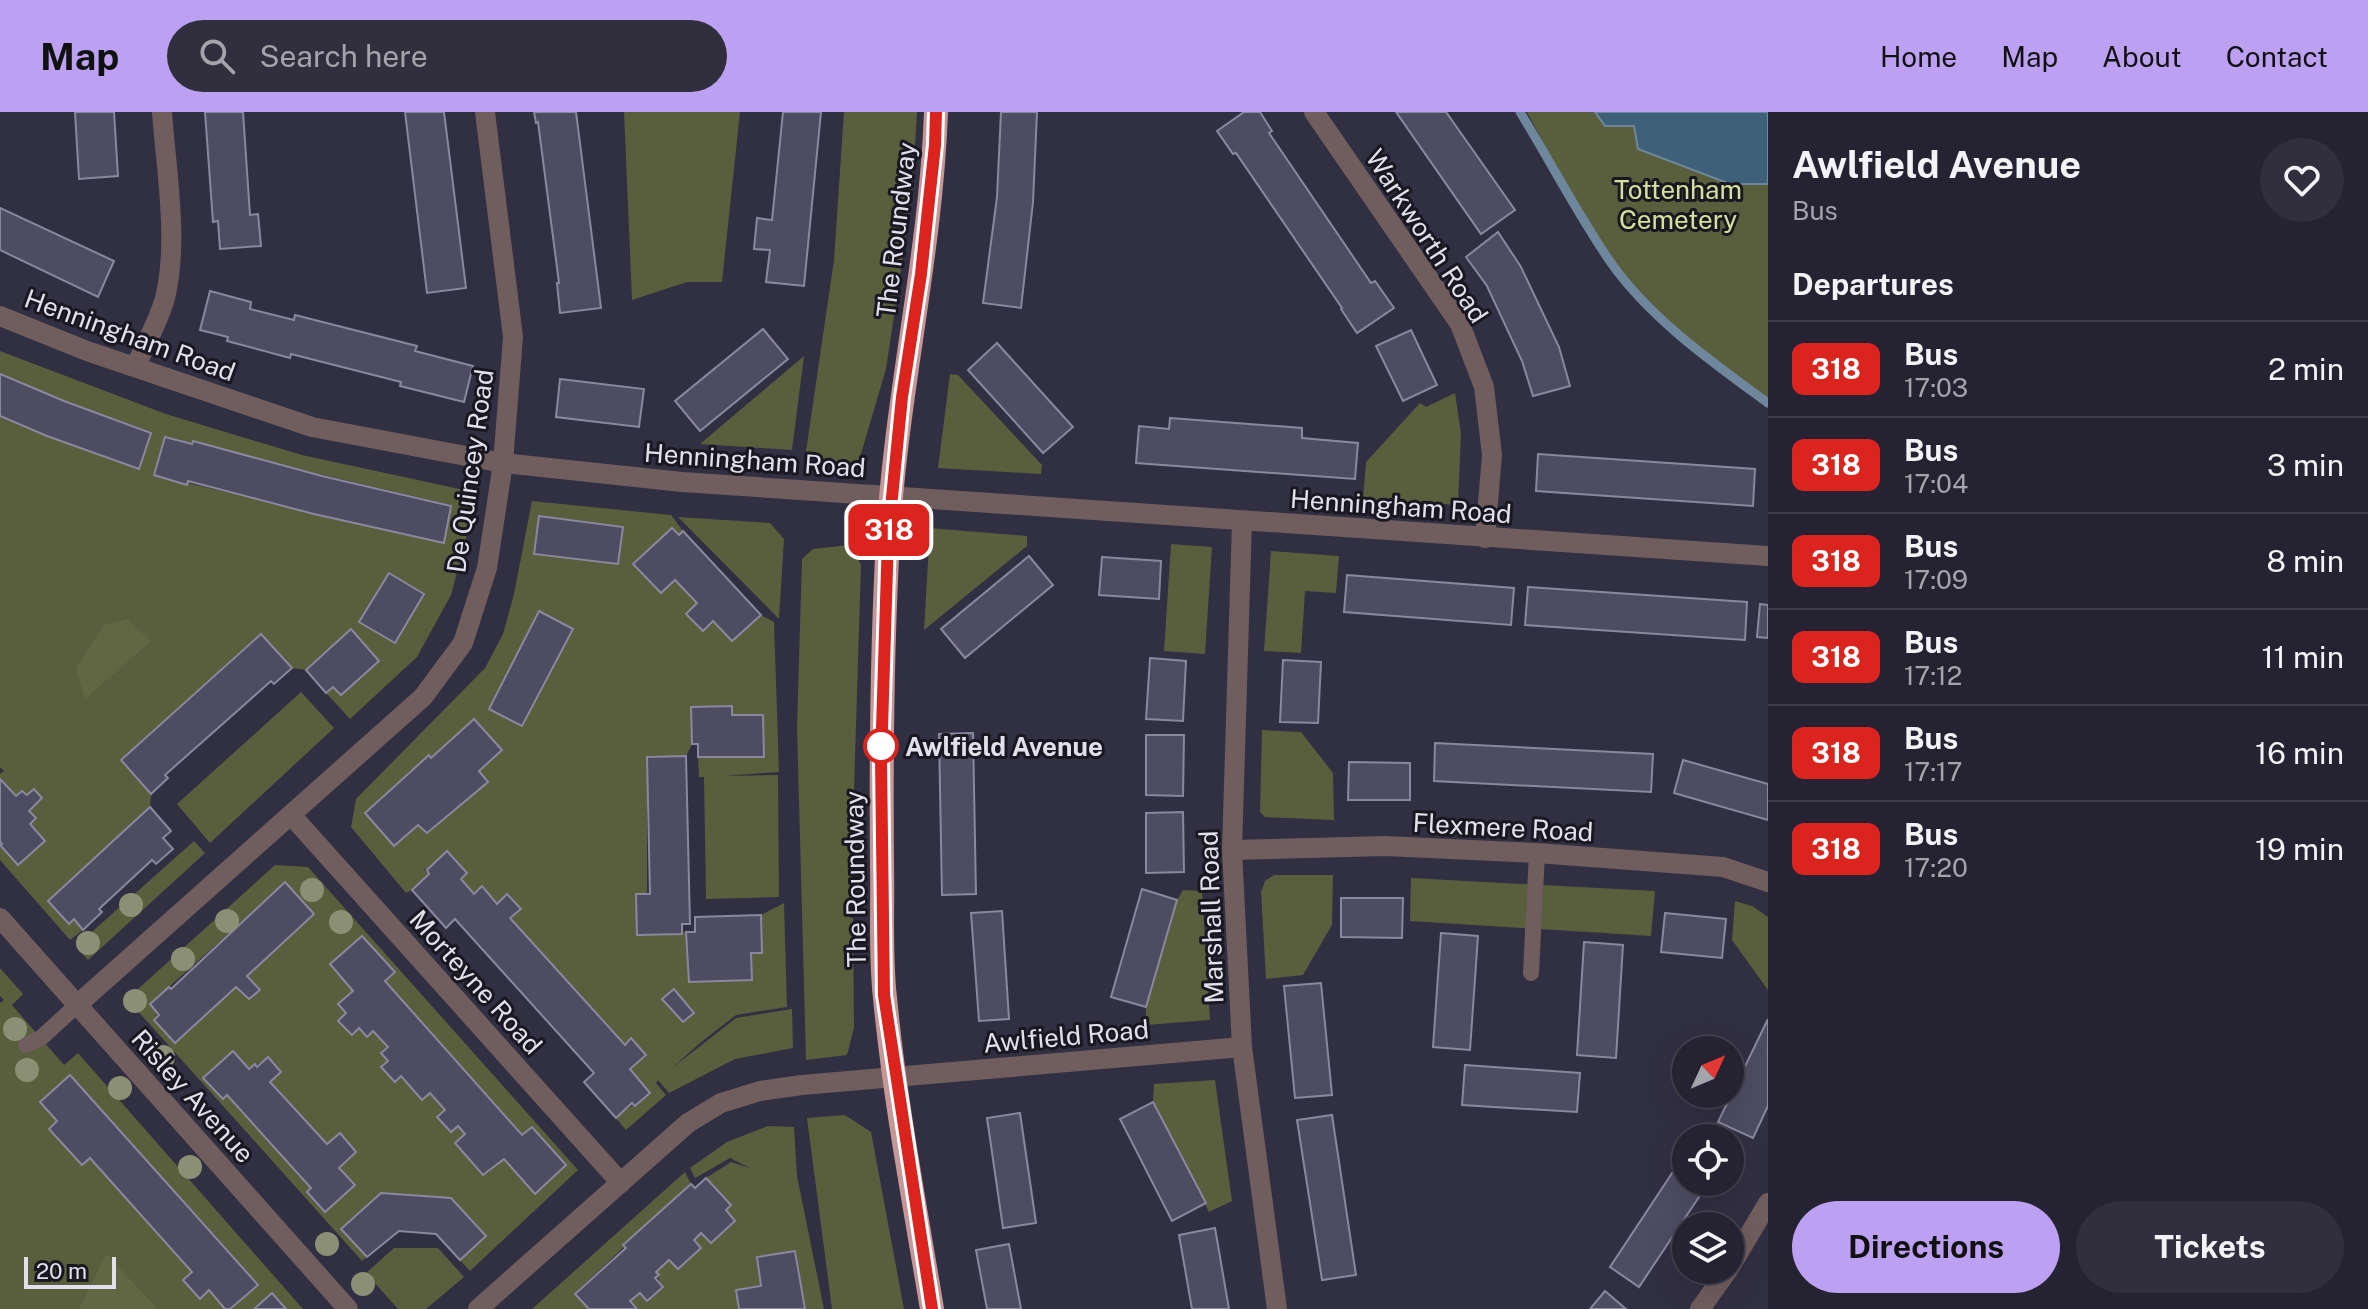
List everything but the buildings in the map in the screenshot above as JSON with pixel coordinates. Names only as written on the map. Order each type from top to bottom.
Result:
[{"type":"highway","name":"The Roundway","points":[[932,1309],[884,995],[881,760],[888,538],[902,397],[921,274],[936,112]]},
{"type":"street","points":[[136,366],[164,300],[170,270],[171,236],[162,112]]},
{"type":"street","name":"De Quincey Road","points":[[77,1005],[423,697],[463,643],[487,568],[503,463],[513,337],[485,112]]},
{"type":"street","name":"Warkworth Road","points":[[1314,112],[1460,324],[1484,387],[1492,455],[1485,538]]},
{"type":"street","name":"Henningham Road","points":[[0,316],[87,351],[312,427],[503,463],[682,482],[1768,556]]},
{"type":"street","name":"Marshall Road","points":[[1242,521],[1232,850],[1242,1047],[1277,1309]]},
{"type":"street","name":"Morteyne Road","points":[[292,816],[621,1183]]},
{"type":"street","name":"Flexmere Road","points":[[1232,850],[1385,846],[1537,853],[1723,867],[1768,882]]},
{"type":"street","name":"Risley Avenue","points":[[0,918],[348,1309]]},
{"type":"street","name":"Awlfield Road","points":[[895,1077],[1242,1047]]},
{"type":"street","points":[[478,1309],[688,1123],[721,1103],[760,1091],[895,1077]]},
{"type":"street","points":[[1744,1244],[1768,1203]]},
{"type":"street","points":[[1700,1309],[1718,1284]]},
{"type":"lane","points":[[1531,973],[1537,853]]},
{"type":"lane","points":[[26,1045],[41,1038],[77,1005]]},
{"type":"green space","points":[[624,112],[740,112],[722,282],[687,282],[632,300]]},
{"type":"green space","points":[[844,112],[917,112],[912,196],[886,369],[858,464],[805,458],[834,260]]},
{"type":"green space","name":"Tottenham Cemetery","points":[[1527,112],[1768,112],[1768,401],[1710,363],[1607,262]]},
{"type":"green space","points":[[0,351],[166,414],[302,455],[478,493],[451,595],[417,657],[350,719],[326,693],[333,687],[341,695],[379,661],[351,630],[306,670],[292,668],[261,634],[121,760],[151,794],[150,807],[48,901],[68,924],[74,919],[83,930],[70,940],[0,860],[0,842],[20,863],[45,841],[30,824],[35,818],[29,811],[34,789],[27,795],[21,791],[16,796],[0,779],[4,771],[0,767],[0,413],[138,469],[151,433],[0,374]],"holes":[[[165,438],[451,505],[444,543],[154,475]],[[389,573],[423,594],[394,643],[360,622]]]},
{"type":"green space","points":[[804,356],[792,450],[700,444]]},
{"type":"green space","points":[[950,374],[958,375],[1042,465],[1041,474],[938,468]]},
{"type":"green space","points":[[1455,393],[1461,433],[1458,505],[1363,499],[1366,462],[1420,403],[1426,407]]},
{"type":"green space","points":[[532,501],[671,515],[683,531],[679,535],[672,528],[634,564],[660,592],[675,580],[697,603],[686,614],[703,631],[713,621],[732,641],[761,615],[774,622],[779,772],[724,776],[778,775],[779,897],[706,899],[704,777],[699,777],[698,757],[763,757],[763,715],[732,715],[731,706],[691,707],[692,744],[686,756],[647,757],[647,894],[636,894],[637,934],[686,932],[689,982],[752,980],[751,953],[762,953],[761,915],[784,903],[787,1007],[736,1015],[672,1068],[736,1018],[792,1009],[793,1048],[735,1059],[669,1093],[658,1080],[656,1083],[666,1095],[626,1130],[616,1118],[649,1093],[630,1069],[646,1055],[632,1039],[625,1045],[482,887],[474,894],[461,879],[467,873],[447,852],[427,870],[423,868],[429,874],[406,893],[351,827],[356,799],[485,668],[503,634]],"holes":[[[623,527],[618,564],[540,554]],[[540,612],[573,629],[522,726],[489,709]],[[474,720],[479,771],[488,782],[428,833],[418,825],[394,846],[365,813]]]},
{"type":"green space","points":[[678,517],[770,523],[784,539],[779,619]]},
{"type":"green space","points":[[930,528],[1027,536],[1027,546],[924,630]]},
{"type":"green space","points":[[1171,544],[1212,547],[1205,654],[1164,651]]},
{"type":"green space","points":[[850,545],[861,565],[850,918],[853,918],[854,1028],[847,1055],[806,1060],[797,727],[802,559],[813,549]]},
{"type":"green space","points":[[1271,551],[1339,556],[1336,593],[1305,591],[1301,653],[1264,651]]},
{"type":"green space","points":[[127,619],[151,641],[85,699],[76,668],[104,625]]},
{"type":"green space","points":[[301,692],[334,728],[210,843],[177,804]]},
{"type":"green space","points":[[1262,730],[1301,732],[1333,773],[1334,820],[1265,817],[1260,812]]},
{"type":"green space","points":[[194,841],[205,853],[88,960],[76,946]]},
{"type":"green space","points":[[275,865],[308,867],[578,1170],[470,1271],[460,1260],[486,1236],[451,1198],[381,1193],[367,1257],[362,1261],[127,999]],"holes":[[[285,883],[313,914],[175,1043],[154,1020],[157,1013],[150,1004]],[[362,936],[394,971],[385,981],[522,1135],[532,1127],[566,1165],[504,1159],[483,1174],[455,1143],[465,1134],[458,1126],[450,1132],[437,1117],[445,1110],[430,1093],[422,1100],[401,1076],[395,1081],[381,1068],[388,1061],[381,1053],[388,1047],[373,1031],[359,1028],[352,1035],[338,1021],[346,1013],[353,991],[331,964]],[[233,1051],[249,1069],[268,1058],[281,1072],[270,1082],[327,1144],[340,1134],[356,1151],[307,1192],[311,1188],[227,1095],[222,1099],[204,1078]]]},
{"type":"green space","points":[[1274,875],[1333,875],[1332,925],[1303,975],[1266,979],[1261,892],[1265,881]]},
{"type":"green space","points":[[1411,878],[1655,891],[1651,936],[1410,921]]},
{"type":"green space","points":[[1183,890],[1202,891],[1210,1020],[1146,1025],[1146,1007],[1177,900]]},
{"type":"green space","points":[[1735,901],[1752,906],[1768,917],[1768,990],[1732,940]]},
{"type":"green space","points":[[0,968],[23,994],[12,1005],[64,1065],[78,1053],[303,1309],[286,1309],[272,1294],[254,1309],[230,1309],[257,1285],[40,1102],[57,1121],[49,1129],[82,1165],[90,1158],[192,1272],[184,1280],[201,1298],[209,1290],[225,1309],[0,1309],[0,1003],[4,1000],[0,996]]},
{"type":"green space","points":[[1215,1080],[1232,1201],[1209,1212],[1153,1102],[1154,1084]]},
{"type":"green space","points":[[845,1115],[871,1132],[904,1309],[832,1309],[807,1118]]},
{"type":"green space","points":[[768,1126],[794,1127],[797,1176],[824,1309],[802,1309],[805,1308],[796,1250],[757,1257],[761,1286],[736,1290],[739,1309],[637,1309],[630,1301],[640,1293],[662,1287],[656,1272],[669,1260],[678,1269],[700,1249],[694,1240],[701,1233],[711,1243],[735,1222],[706,1178],[731,1162],[750,1168],[730,1158],[695,1178],[690,1168],[727,1142]]},
{"type":"green space","points":[[685,1172],[691,1184],[575,1293],[589,1309],[532,1309]]},
{"type":"green space","points":[[394,1248],[438,1248],[464,1277],[426,1309],[398,1309],[366,1273]]},
{"type":"green space","points":[[106,1254],[155,1306],[157,1309],[79,1309]]},
{"type":"water","points":[[1595,112],[1768,112],[1768,184],[1730,184],[1638,149],[1634,126],[1605,126]]},
{"type":"waterway","points":[[1520,112],[1586,224],[1625,281],[1682,338],[1768,403]]},
{"type":"bus line","name":"318","points":[[932,1309],[884,995],[881,760],[888,538],[902,397],[921,274],[936,112]]},
{"type":"place","name":"Awlfield Avenue","points":[[881,746]]}]
